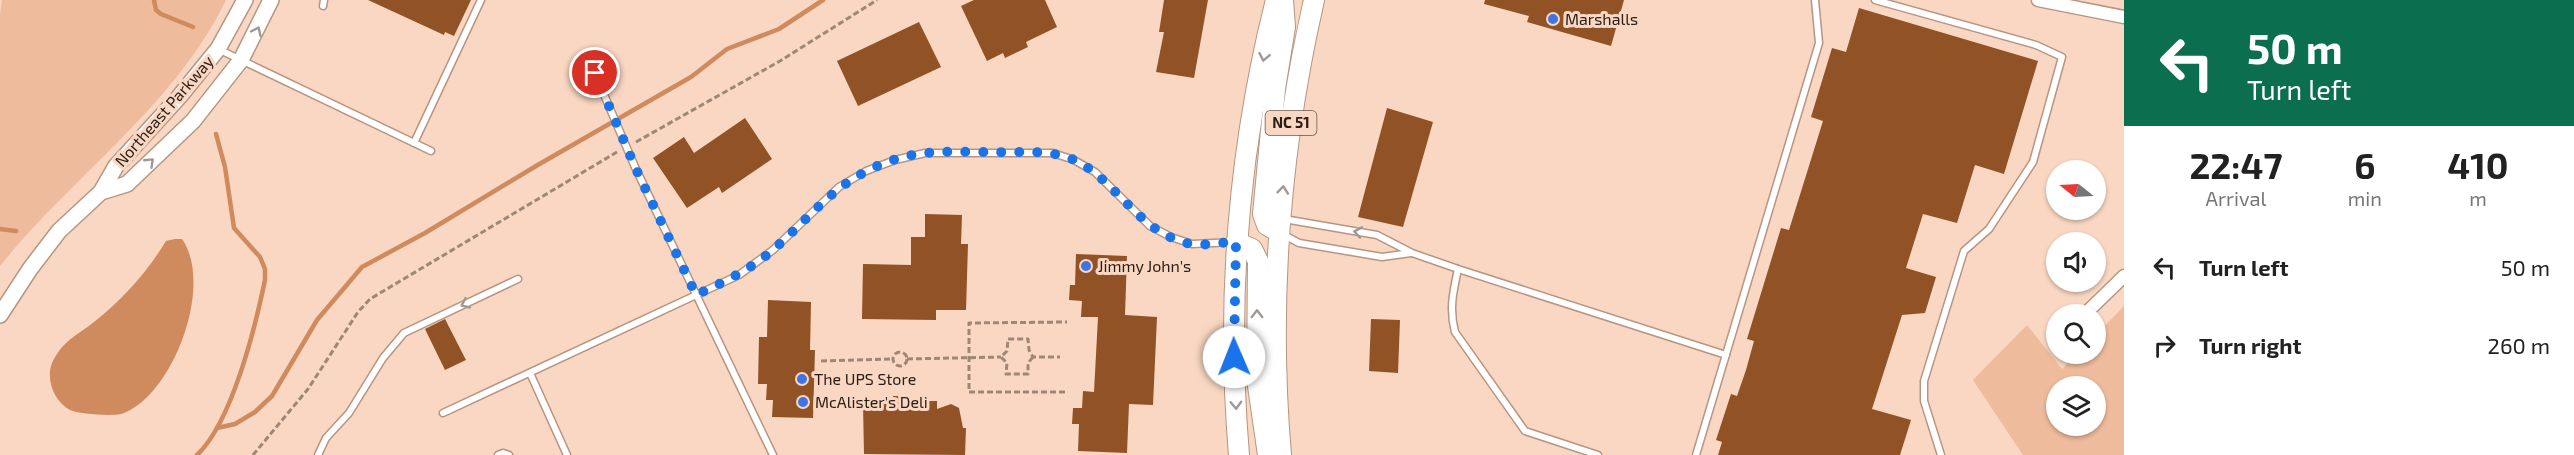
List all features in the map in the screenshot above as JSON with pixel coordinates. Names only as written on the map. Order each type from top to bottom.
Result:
[{"type":"main road","name":"NC 51","points":[[1239,455],[1233,335],[1236,242],[1241,183],[1276,0]]},
{"type":"main road","points":[[1279,226],[1267,225],[1263,214],[1275,89],[1285,27],[1283,0]]},
{"type":"main road","name":"NC 51","points":[[1281,455],[1275,335],[1279,226],[1293,107],[1314,0]]},
{"type":"main road","points":[[1236,242],[1252,249],[1258,261],[1257,379],[1268,455]]},
{"type":"street","name":"Northeast Parkway","points":[[0,315],[30,269],[59,231],[101,192],[116,166],[179,97],[218,49],[245,0]]},
{"type":"street","name":"Northeast Parkway","points":[[101,192],[127,184],[193,121],[241,60],[271,0]]},
{"type":"street","points":[[2038,0],[2124,17]]},
{"type":"street","points":[[2095,304],[2124,276]]},
{"type":"lane","points":[[414,143],[482,0]]},
{"type":"lane","points":[[1696,455],[1819,43],[1815,0]]},
{"type":"lane","points":[[1875,0],[2036,45],[2062,57],[2033,162],[1989,229],[1964,250],[1924,381],[1924,401],[1941,455]]},
{"type":"lane","points":[[218,49],[432,151]]},
{"type":"lane","points":[[587,55],[635,167],[773,455]]},
{"type":"lane","points":[[443,413],[739,275],[773,250],[839,187],[866,171],[895,160],[925,153],[1053,153],[1074,160],[1095,172],[1150,226],[1171,237],[1192,244],[1236,242]]},
{"type":"lane","points":[[1279,226],[1299,243],[1382,257],[1412,253]]},
{"type":"lane","points":[[1279,226],[1377,235],[1412,253],[1458,269],[1726,355]]},
{"type":"lane","points":[[1458,269],[1450,303],[1455,332],[1525,431],[1598,455]]},
{"type":"lane","points":[[318,455],[326,438],[349,414],[383,358],[404,333],[518,279]]},
{"type":"lane","points":[[530,373],[567,455]]},
{"type":"lane","points":[[498,455],[503,453],[509,455]]},
{"type":"path","points":[[630,145],[780,61],[877,0]]},
{"type":"path","points":[[253,455],[308,389],[358,312],[370,298],[621,150]]},
{"type":"path","points":[[1065,392],[969,392],[969,323],[1067,322]]},
{"type":"path","points":[[907,359],[1001,357],[1007,351],[1008,339],[1028,339],[1029,350],[1033,357]]},
{"type":"path","points":[[893,359],[895,354],[900,352],[905,354],[907,359]]},
{"type":"path","points":[[1001,357],[1007,363],[1006,374],[1028,374],[1028,363],[1033,357]]},
{"type":"path","points":[[1033,357],[1060,357]]},
{"type":"path","points":[[893,359],[895,364],[900,366],[905,364],[907,359]]},
{"type":"path","points":[[821,361],[893,359]]},
{"type":"shaded area","points":[[2,0],[226,0],[204,38],[179,74],[151,107],[59,201],[0,266],[0,15]]},
{"type":"shaded area","points":[[182,239],[191,259],[193,282],[191,309],[184,335],[173,361],[159,384],[142,402],[124,413],[113,415],[70,410],[59,401],[50,380],[51,366],[58,352],[124,295],[143,274],[166,241]]},
{"type":"shaded area","points":[[2124,306],[2124,455],[2023,455],[1973,380],[2027,325],[2046,349],[2046,364],[2058,364],[2062,369],[2067,364],[2106,364],[2106,325]]},
{"type":"building","points":[[368,0],[471,0],[454,36],[445,32],[444,35]]},
{"type":"building","points":[[974,0],[1045,0],[1057,27],[1026,42],[1028,47],[1005,58],[1003,53],[987,61],[961,6]]},
{"type":"building","points":[[1164,0],[1208,0],[1194,78],[1156,72],[1164,32],[1159,32]]},
{"type":"building","points":[[1485,0],[1624,0],[1611,46],[1527,22],[1529,16],[1484,4]]},
{"type":"building","points":[[1859,8],[2038,61],[2004,174],[1975,165],[1957,223],[1923,214],[1906,268],[1936,277],[1925,313],[1902,315],[1872,409],[1911,420],[1900,455],[1718,455],[1722,442],[1716,440],[1731,394],[1737,396],[1746,370],[1754,341],[1747,339],[1781,228],[1789,230],[1823,121],[1811,117],[1832,48],[1846,52]]},
{"type":"building","points":[[919,22],[941,67],[858,106],[837,61]]},
{"type":"building","points":[[1387,108],[1433,122],[1403,227],[1358,217]]},
{"type":"building","points":[[745,118],[772,159],[722,193],[719,187],[687,208],[653,158],[684,137],[694,153]]},
{"type":"building","points":[[925,214],[962,215],[961,244],[968,244],[966,310],[936,310],[936,320],[862,319],[863,264],[911,265],[911,237],[925,237]]},
{"type":"building","points":[[1076,254],[1127,256],[1125,315],[1157,317],[1153,405],[1129,404],[1127,453],[1078,451],[1079,424],[1072,424],[1073,408],[1082,408],[1083,391],[1094,392],[1098,317],[1081,317],[1082,301],[1069,300],[1070,285],[1075,285]]},
{"type":"building","points":[[768,300],[811,302],[810,350],[815,350],[813,418],[772,417],[773,400],[766,400],[767,384],[758,384],[759,337],[767,337]]},
{"type":"building","points":[[445,319],[466,360],[445,370],[425,329]]},
{"type":"building","points":[[1371,319],[1400,320],[1398,373],[1369,371]]},
{"type":"building","points":[[893,396],[907,396],[907,401],[937,401],[937,409],[951,404],[959,408],[963,428],[966,428],[965,455],[864,454],[863,404],[893,403]]},
{"type":"waterway","points":[[154,0],[156,10],[161,14],[193,27]]},
{"type":"waterway","points":[[217,428],[235,424],[255,412],[272,396],[317,320],[362,267],[425,233],[691,77],[727,49],[779,29],[823,0]]},
{"type":"waterway","points":[[197,455],[210,440],[231,398],[248,348],[265,280],[265,269],[260,257],[234,228],[225,167],[216,134]]},
{"type":"waterway","points":[[0,229],[16,231]]},
{"type":"place","name":"Marshalls","points":[[1553,19]]},
{"type":"place","name":"Jimmy John's","points":[[1086,266]]},
{"type":"place","name":"The UPS Store","points":[[802,379]]},
{"type":"place","name":"McAlister's Deli","points":[[803,402]]},
{"type":"route","points":[[595,73],[635,167],[696,295],[739,275],[773,250],[839,187],[866,171],[895,160],[925,153],[1053,153],[1074,160],[1095,172],[1150,226],[1171,237],[1192,244],[1236,242],[1234,357]]}]
